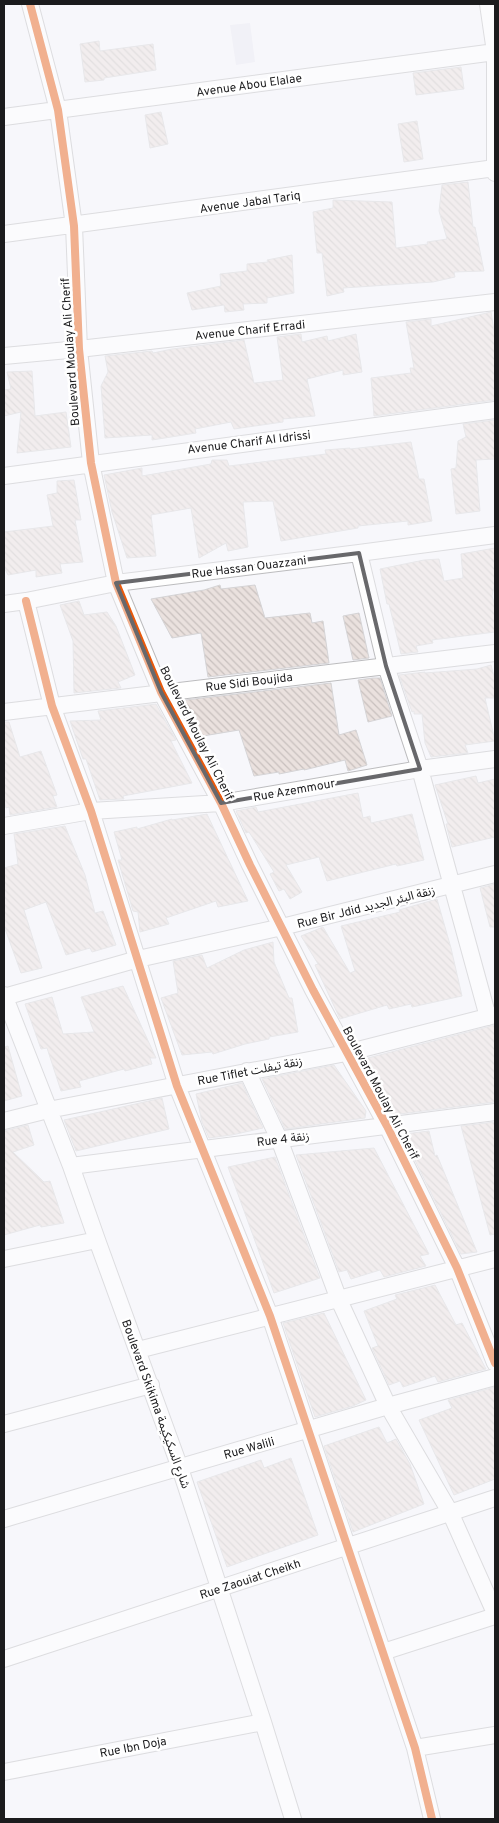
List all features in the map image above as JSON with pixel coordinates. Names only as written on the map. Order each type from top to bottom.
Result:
[{"type":"street","name":"Boulevard Moulay Ali Cherif","points":[[30,4],[58,110],[74,226],[79,349],[90,463],[116,583],[161,692],[220,802],[346,1052],[388,1126],[458,1268],[495,1363]]},
{"type":"street","points":[[488,4],[495,52],[495,170]]},
{"type":"street","name":"Avenue Abou Elalae","points":[[4,117],[495,52]]},
{"type":"street","name":"Avenue Jabal Tariq","points":[[4,234],[495,170]]},
{"type":"street","name":"Avenue Charif Erradi","points":[[4,356],[495,302]]},
{"type":"street","name":"Avenue Charif Al Idrissi","points":[[4,476],[495,410]]},
{"type":"street","name":"Rue Hassan Ouazzani","points":[[4,604],[116,583],[495,535]]},
{"type":"street","points":[[359,553],[386,666],[420,769],[451,885],[491,1016]]},
{"type":"street","points":[[26,601],[52,706],[91,811],[177,1086],[270,1316],[415,1748],[432,1819]]},
{"type":"street","name":"Rue Sidi Boujida","points":[[4,712],[495,653]]},
{"type":"street","name":"Rue Azemmour","points":[[4,826],[91,811],[220,802],[420,769],[495,759]]},
{"type":"street","name":"Rue Bir Jdid زنقة البئر الجديد","points":[[4,996],[138,959],[282,927],[495,874]]},
{"type":"street","name":"Boulevard Skikima شارع السكيكيمة","points":[[4,996],[71,1166],[96,1240],[151,1385],[220,1588],[293,1819]]},
{"type":"street","name":"Rue Tiflet زنقة تيفلت","points":[[4,1121],[48,1110],[346,1052],[491,1016]]},
{"type":"street","points":[[247,1072],[279,1139],[339,1300],[388,1406],[450,1512],[495,1615],[383,1652]]},
{"type":"street","name":"Rue 4 زنقة","points":[[71,1166],[495,1112]]},
{"type":"street","points":[[4,1260],[96,1240]]},
{"type":"street","points":[[138,1350],[495,1259]]},
{"type":"street","name":"Rue Walili","points":[[4,1519],[309,1431],[388,1406],[495,1377]]},
{"type":"street","points":[[4,1424],[151,1385]]},
{"type":"street","name":"Rue Zaouiat Cheikh","points":[[4,1659],[495,1498]]},
{"type":"street","name":"Rue Ibn Doja","points":[[4,1772],[263,1722]]},
{"type":"street","points":[[415,1748],[495,1735]]},
{"type":"highlighted area","points":[[359,553],[386,666],[420,769],[221,803],[161,692],[116,583]]},
{"type":"shaded area","points":[[250,23],[255,62],[236,65],[230,25]]},
{"type":"building","points":[[99,41],[100,51],[153,44],[156,70],[85,82],[80,44]]},
{"type":"building","points":[[461,67],[464,89],[416,95],[413,73]]},
{"type":"building","points":[[161,112],[168,144],[150,148],[145,115]]},
{"type":"building","points":[[417,121],[423,159],[404,162],[398,124]]},
{"type":"building","points":[[468,182],[473,227],[475,227],[484,271],[454,272],[455,277],[433,282],[343,288],[344,292],[327,296],[322,253],[317,253],[313,212],[333,208],[333,200],[392,202],[396,248],[428,244],[427,242],[447,239],[439,211],[442,185]]},
{"type":"building","points":[[292,255],[294,293],[267,298],[267,303],[243,304],[244,310],[225,312],[224,305],[192,310],[187,293],[221,286],[220,274],[247,271],[247,264],[268,262],[267,260]]},
{"type":"building","points":[[491,312],[495,336],[495,400],[374,416],[371,378],[411,373],[410,368],[414,368],[406,322],[431,319],[431,326]]},
{"type":"building","points":[[301,334],[302,342],[327,336],[328,341],[356,334],[362,372],[343,375],[343,370],[307,379],[315,416],[283,419],[283,422],[234,429],[231,422],[195,429],[196,433],[152,440],[152,435],[105,438],[101,386],[108,372],[105,356],[152,351],[153,353],[244,340],[254,383],[283,380],[277,337]]},
{"type":"building","points":[[32,371],[35,416],[66,412],[71,447],[17,453],[21,412],[4,416],[4,390],[11,389],[7,372]]},
{"type":"building","points":[[495,420],[495,459],[476,460],[480,511],[456,514],[451,469],[456,468],[458,441],[466,437],[463,424]]},
{"type":"building","points":[[411,442],[419,479],[424,479],[432,521],[408,525],[408,521],[358,526],[358,528],[281,541],[273,501],[243,502],[248,547],[228,551],[226,543],[199,558],[191,508],[151,515],[156,556],[127,558],[112,512],[104,475],[142,468],[142,476],[211,464],[212,460],[227,460],[229,466],[326,454],[325,450]]},
{"type":"building","points":[[74,480],[81,520],[75,520],[83,562],[60,564],[62,573],[36,577],[36,570],[8,575],[4,567],[4,532],[53,526],[47,495],[57,493],[57,481]]},
{"type":"building","points":[[495,548],[495,583],[492,596],[495,606],[495,632],[432,640],[433,643],[416,646],[418,652],[401,654],[389,604],[387,604],[380,569],[424,560],[439,559],[444,581],[463,578],[461,554]]},
{"type":"building","points":[[220,585],[221,589],[255,585],[265,618],[310,613],[312,623],[323,621],[329,663],[208,677],[201,633],[172,638],[151,599],[204,590]]},
{"type":"building","points":[[79,601],[84,615],[107,612],[116,626],[135,675],[118,682],[121,688],[74,693],[73,641],[60,605]]},
{"type":"building","points":[[359,613],[369,658],[353,660],[343,616]]},
{"type":"building","points":[[491,665],[495,680],[495,698],[485,698],[495,741],[465,745],[468,753],[431,757],[425,743],[422,714],[414,714],[414,711],[412,712],[399,675],[477,669]]},
{"type":"building","points":[[380,678],[392,716],[368,722],[358,680]]},
{"type":"building","points":[[331,683],[339,735],[356,730],[367,765],[348,771],[345,760],[304,770],[254,776],[239,730],[197,737],[177,701]]},
{"type":"building","points":[[156,704],[176,740],[171,741],[192,783],[123,796],[124,799],[100,800],[70,721],[101,720],[98,711]]},
{"type":"building","points":[[4,722],[9,722],[20,757],[41,751],[57,795],[53,796],[57,807],[10,815],[9,807],[6,808],[4,800]]},
{"type":"building","points":[[476,776],[478,783],[495,779],[495,837],[452,847],[446,824],[448,824],[435,785]]},
{"type":"building","points":[[358,793],[363,818],[370,816],[371,823],[412,814],[424,860],[397,866],[396,864],[327,881],[319,857],[286,865],[302,892],[290,899],[284,889],[279,891],[270,874],[274,872],[249,832],[246,833],[236,811],[256,807],[258,812]]},
{"type":"building","points":[[207,814],[248,901],[218,907],[216,901],[166,918],[169,924],[140,932],[138,912],[133,911],[118,860],[122,860],[114,832],[137,827],[137,829],[172,819]]},
{"type":"building","points":[[65,826],[85,875],[95,913],[103,911],[116,945],[92,952],[90,948],[66,955],[46,902],[24,910],[42,968],[21,973],[4,926],[4,868],[18,864],[14,834]]},
{"type":"building","points":[[495,884],[495,927],[490,927],[480,888]]},
{"type":"building","points":[[437,899],[462,996],[412,1007],[411,1004],[389,1009],[387,1005],[340,1019],[315,965],[318,964],[301,936],[323,927],[350,973],[355,971],[341,926],[400,912],[399,910]]},
{"type":"building","points":[[273,942],[274,962],[289,998],[292,998],[298,1032],[269,1037],[269,1039],[213,1054],[212,1052],[182,1055],[161,998],[178,993],[173,961],[202,955],[207,968],[244,950]]},
{"type":"building","points":[[123,986],[156,1058],[150,1058],[152,1064],[79,1081],[81,1087],[61,1091],[47,1048],[41,1049],[25,1004],[52,997],[63,1034],[94,1032],[81,997]]},
{"type":"building","points":[[495,1025],[495,1102],[392,1115],[364,1059]]},
{"type":"building","points":[[8,1046],[22,1096],[4,1101],[4,1047]]},
{"type":"building","points":[[334,1065],[366,1111],[365,1118],[285,1129],[262,1079]]},
{"type":"building","points":[[242,1083],[263,1128],[209,1138],[202,1122],[196,1094]]},
{"type":"building","points":[[162,1098],[169,1129],[76,1151],[64,1120]]},
{"type":"building","points":[[495,1122],[495,1234],[490,1235],[461,1126]]},
{"type":"building","points":[[28,1125],[34,1145],[13,1152],[44,1182],[50,1181],[64,1223],[41,1227],[40,1225],[4,1235],[4,1131]]},
{"type":"building","points":[[429,1131],[435,1156],[437,1155],[477,1252],[461,1254],[407,1144],[404,1134]]},
{"type":"building","points":[[374,1148],[429,1254],[420,1256],[426,1266],[384,1277],[380,1270],[351,1279],[347,1270],[339,1272],[296,1155]]},
{"type":"building","points":[[275,1157],[320,1278],[274,1293],[228,1167]]},
{"type":"building","points":[[435,1285],[456,1325],[462,1323],[486,1369],[438,1382],[435,1376],[403,1387],[400,1381],[389,1385],[372,1348],[378,1346],[364,1311],[397,1299],[395,1295]]},
{"type":"building","points":[[324,1313],[366,1400],[353,1406],[315,1417],[283,1323]]},
{"type":"building","points":[[495,1387],[495,1479],[454,1495],[419,1420],[452,1408],[448,1400]]},
{"type":"building","points":[[379,1427],[387,1443],[396,1439],[410,1464],[424,1504],[353,1532],[324,1446]]},
{"type":"building","points":[[291,1458],[318,1535],[227,1567],[197,1482],[261,1460],[264,1468]]},
{"type":"cycle path","points":[[30,4],[58,110],[74,226],[79,349],[91,463],[116,583],[161,692],[221,803],[313,990],[387,1126],[457,1268],[495,1363]]},
{"type":"cycle path","points":[[26,601],[52,706],[91,811],[177,1086],[270,1316],[415,1748],[432,1819]]}]
